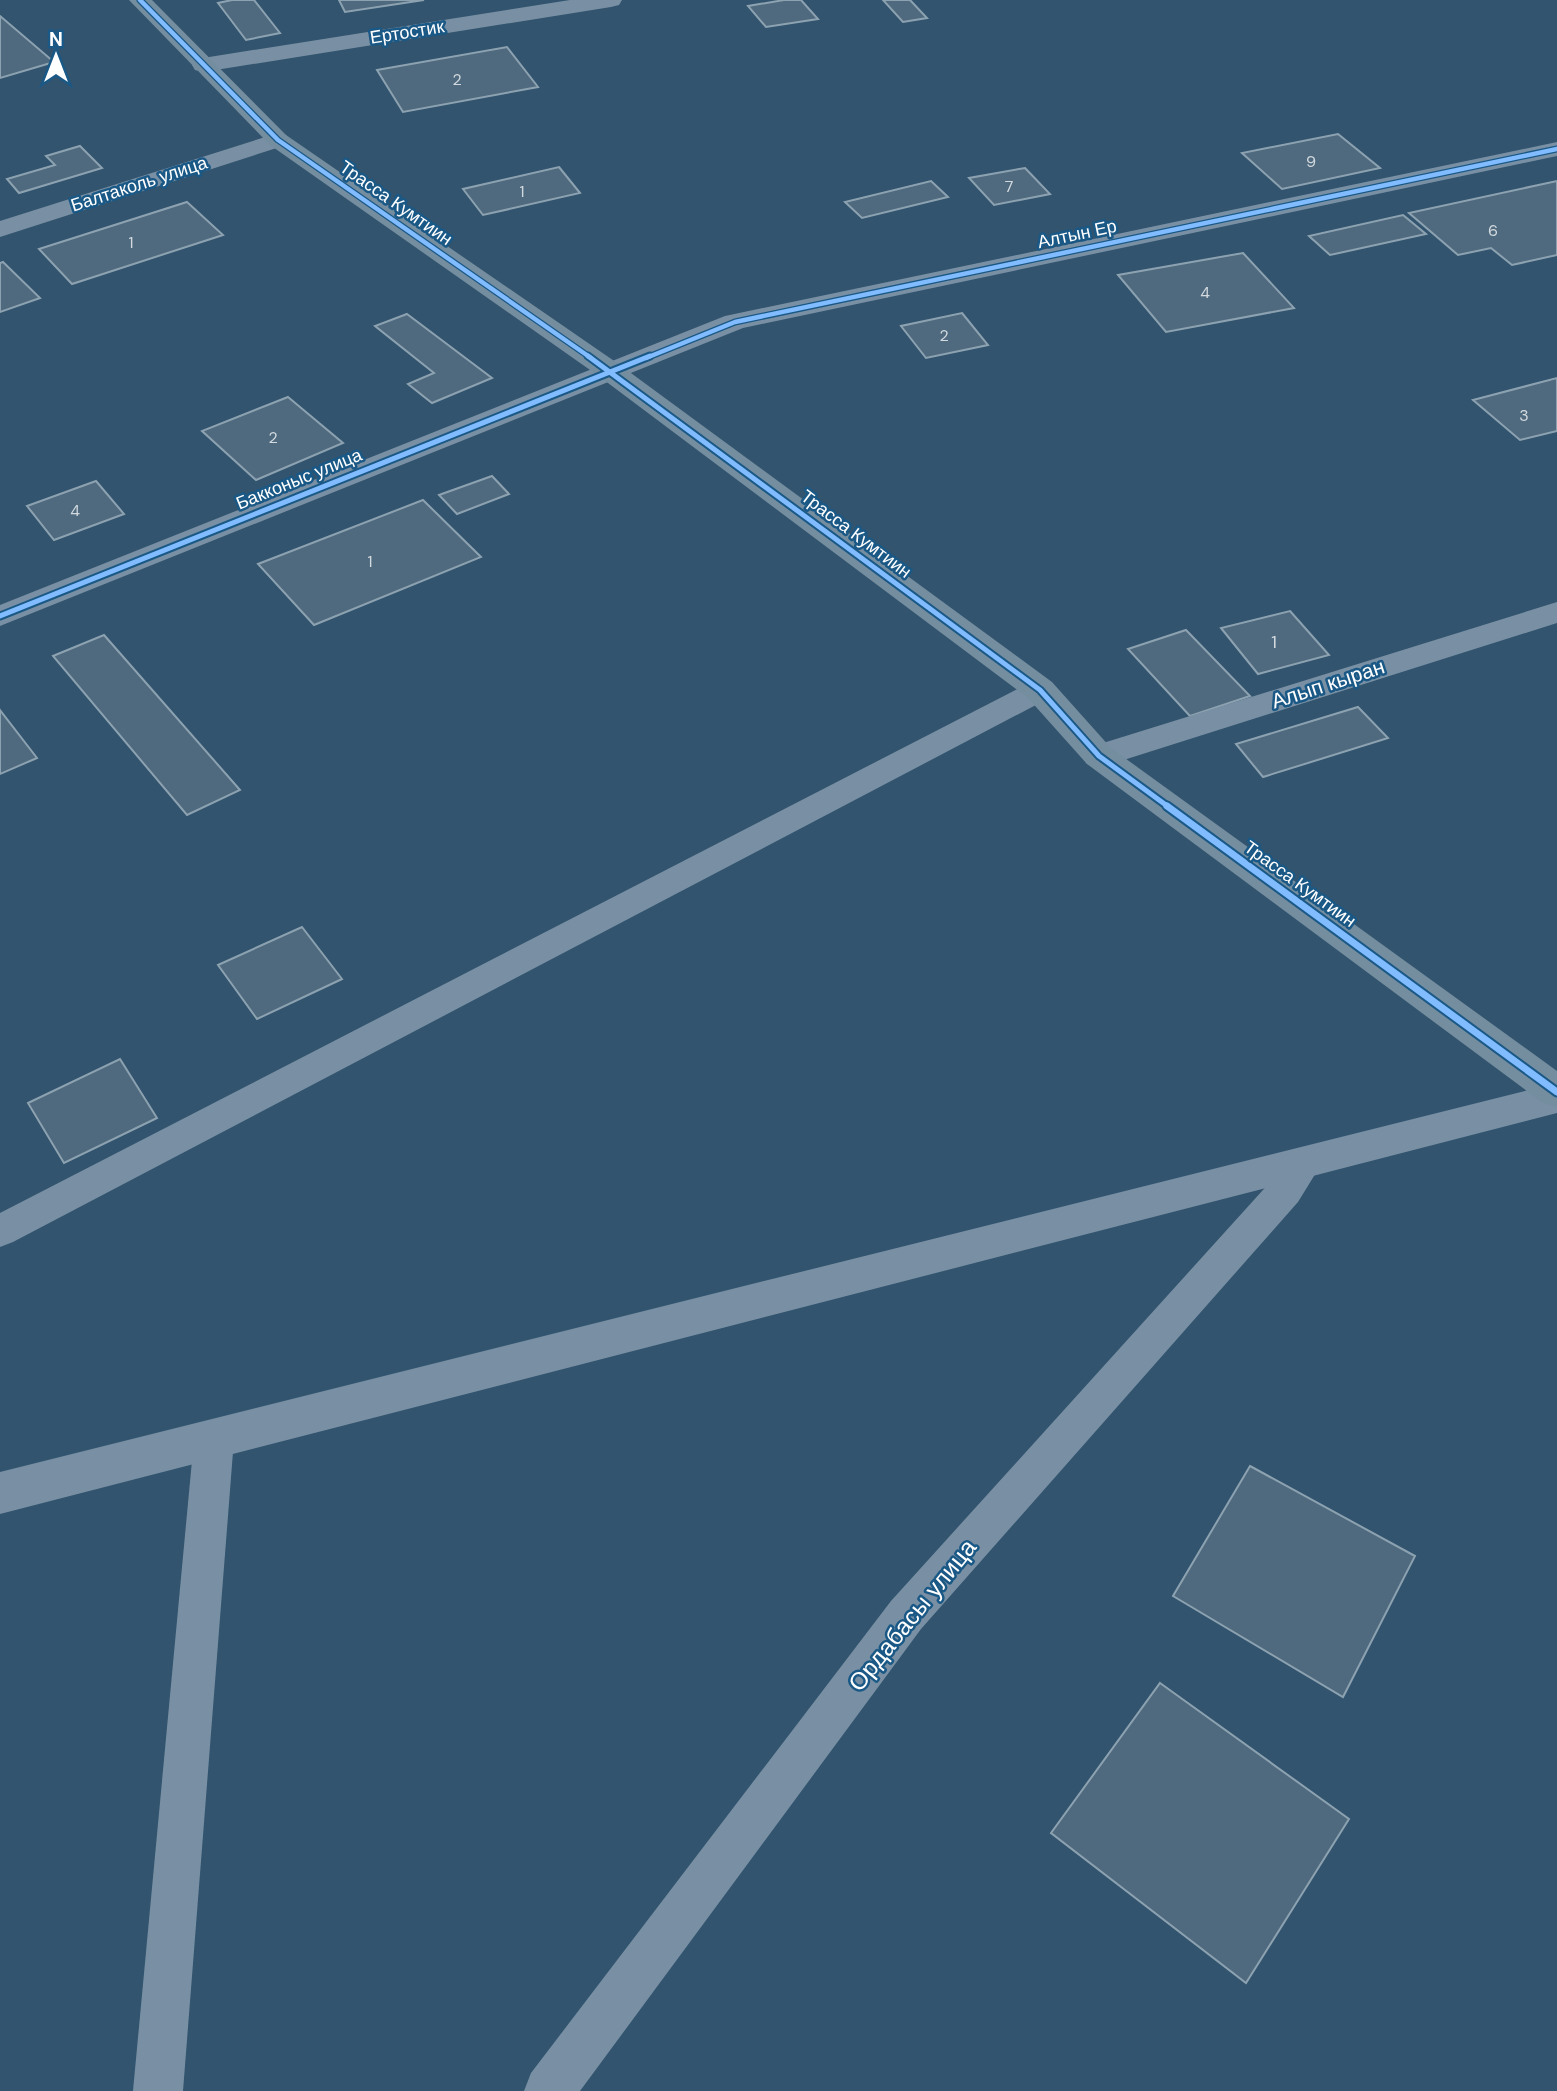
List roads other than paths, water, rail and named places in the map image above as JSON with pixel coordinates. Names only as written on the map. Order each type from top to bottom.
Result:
[{"type":"street","name":"Трасса Кумтиин","points":[[140,0],[278,139],[610,372],[1040,690],[1099,756],[1557,1092]]},
{"type":"street","name":"Ертостик","points":[[203,65],[611,0]]},
{"type":"street","name":"Балтаколь улица","points":[[0,229],[278,139]]},
{"type":"street","name":"Алтын Ер","points":[[610,372],[735,322],[1557,149]]},
{"type":"street","name":"Бакконыс улица","points":[[0,616],[610,372]]},
{"type":"street","name":"Алып кыран","points":[[1099,756],[1557,612]]},
{"type":"street","points":[[0,1493],[1557,1098]]},
{"type":"lane","points":[[0,1231],[1040,690]]},
{"type":"lane","name":"Ордабасы улица","points":[[549,2091],[906,1615],[1285,1191],[1304,1163]]},
{"type":"lane","points":[[158,2091],[214,1439]]}]
